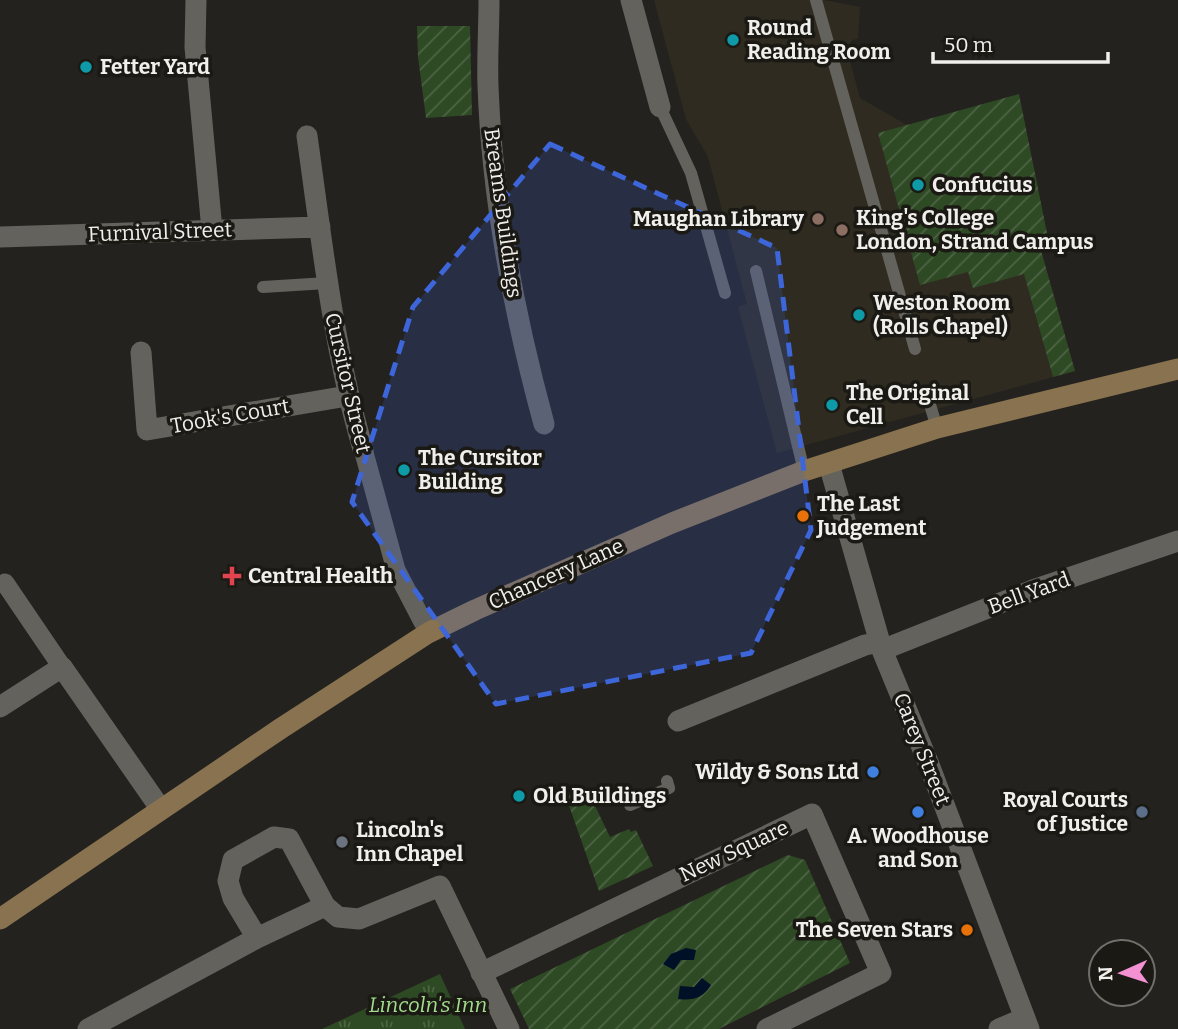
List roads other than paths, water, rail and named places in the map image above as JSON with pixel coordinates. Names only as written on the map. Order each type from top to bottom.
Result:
[{"type":"main road","name":"Chancery Lane","points":[[0,919],[160,808],[428,634],[475,610],[612,549],[804,471],[937,428],[1178,369]]},
{"type":"street","points":[[196,0],[195,47],[212,230]]},
{"type":"street","name":"Breams Buildings","points":[[489,0],[488,85],[494,165],[522,344],[544,424]]},
{"type":"street","points":[[631,0],[660,107]]},
{"type":"street","name":"Cursitor Street","points":[[307,136],[327,283],[348,396],[396,570],[423,622]]},
{"type":"street","name":"Furnival Street","points":[[0,237],[320,227]]},
{"type":"street","name":"Took's Court","points":[[141,352],[147,430],[348,396]]},
{"type":"street","name":"Carey Street","points":[[829,464],[881,646],[1027,1023]]},
{"type":"street","name":"Bell Yard","points":[[678,721],[865,645],[881,646],[1033,590],[1178,541]]},
{"type":"street","points":[[5,583],[160,808]]},
{"type":"street","points":[[0,707],[62,667]]},
{"type":"street","name":"New Square","points":[[481,972],[812,814],[881,973],[767,1029]]},
{"type":"street","points":[[257,938],[233,898],[228,881],[233,860],[274,837],[289,839],[325,905],[338,917],[359,919],[440,886],[509,1029]]},
{"type":"street","points":[[88,1029],[257,938],[325,905]]},
{"type":"street","points":[[999,1029],[1027,1023]]},
{"type":"lane","points":[[816,0],[915,349]]},
{"type":"lane","points":[[660,107],[691,173],[725,293]]},
{"type":"lane","points":[[756,271],[804,471]]},
{"type":"lane","points":[[263,287],[327,283]]},
{"type":"lane","points":[[928,398],[937,428]]},
{"type":"lane","points":[[630,805],[669,788],[667,781]]},
{"type":"water","points":[[686,948],[696,950],[694,960],[681,960],[674,970],[663,964],[671,954]]},
{"type":"water","points":[[702,978],[711,985],[705,993],[693,999],[678,999],[680,986],[694,987]]},
{"type":"place","name":"Round Reading Room","points":[[733,40]]},
{"type":"place","name":"Fetter Yard","points":[[86,67]]},
{"type":"place","name":"Confucius","points":[[918,185]]},
{"type":"place","name":"Maughan Library","points":[[818,219]]},
{"type":"place","name":"King's College London, Strand Campus","points":[[842,230]]},
{"type":"place","name":"Weston Room (Rolls Chapel)","points":[[859,315]]},
{"type":"place","name":"The Original Cell","points":[[832,405]]},
{"type":"place","name":"The Cursitor Building","points":[[404,470]]},
{"type":"place","name":"The Last Judgement","points":[[803,516]]},
{"type":"place","name":"Central Health","points":[[232,576]]},
{"type":"place","name":"Wildy & Sons Ltd","points":[[873,772]]},
{"type":"place","name":"Old Buildings","points":[[519,796]]},
{"type":"place","name":"A. Woodhouse and Son","points":[[918,812]]},
{"type":"place","name":"Royal Courts of Justice","points":[[1142,812]]},
{"type":"place","name":"Lincoln's Inn Chapel","points":[[342,842]]},
{"type":"place","name":"The Seven Stars","points":[[967,930]]},
{"type":"park label","name":"Lincoln's Inn","points":[[428,1005]]}]
